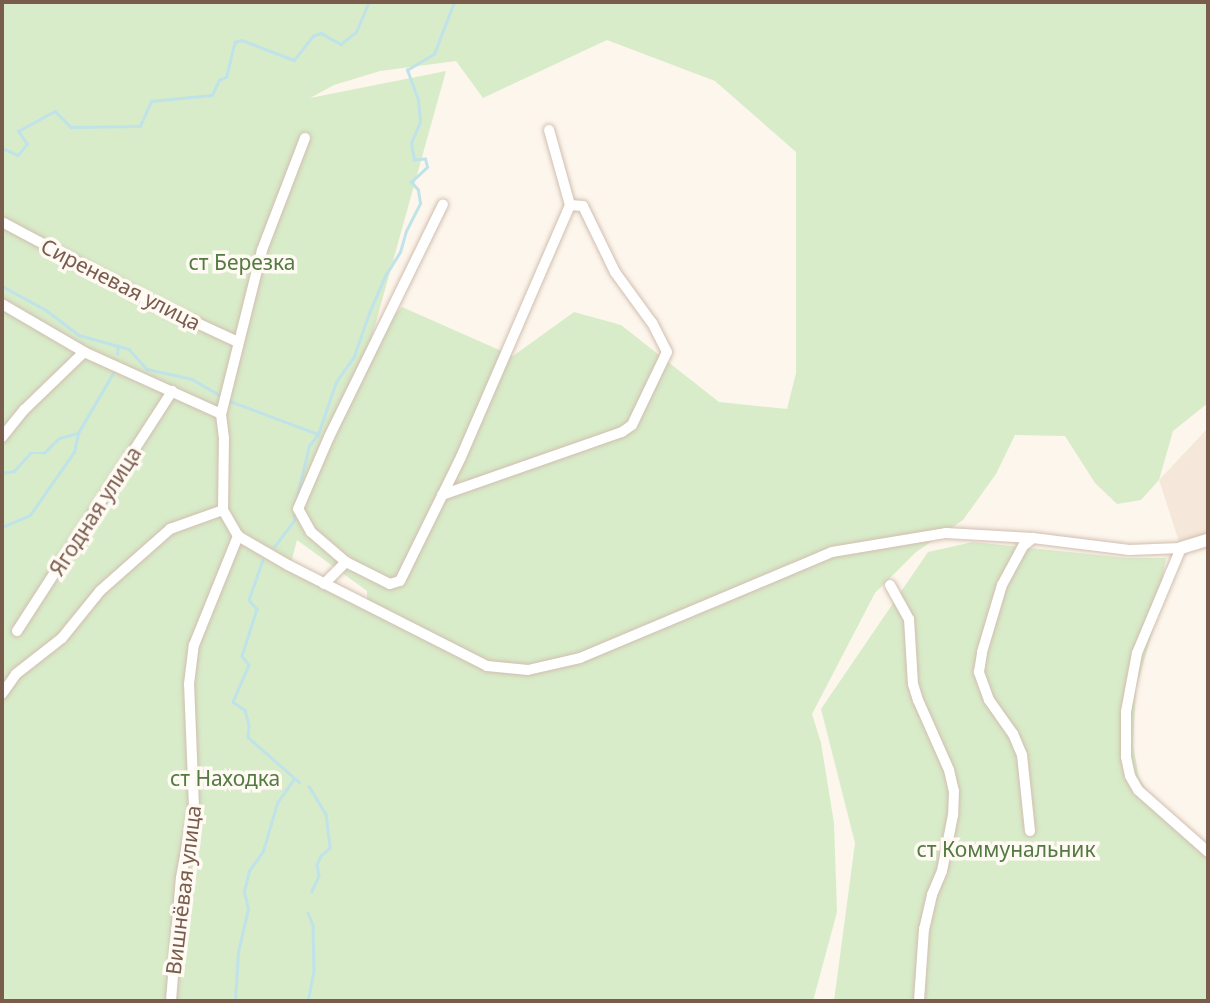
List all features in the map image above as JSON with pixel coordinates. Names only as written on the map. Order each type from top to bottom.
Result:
[{"type":"street","points":[[443,204],[329,437],[298,509],[311,532],[346,562],[390,584],[400,581],[442,495],[570,205],[549,130]]},
{"type":"street","points":[[305,138],[262,250],[226,386],[221,410],[224,438],[223,509],[238,536],[324,584],[486,666],[528,670],[580,658],[832,552],[946,533],[1033,537],[1129,550],[1181,548],[1208,540]]},
{"type":"street","points":[[442,495],[622,432],[632,425],[667,352],[652,323],[615,272],[583,206],[570,205]]},
{"type":"street","name":"Сиреневая улица","points":[[4,223],[156,304],[238,342]]},
{"type":"street","points":[[2,304],[84,352],[221,410]]},
{"type":"street","points":[[2,437],[24,410],[84,352]]},
{"type":"street","name":"Ягодная улица","points":[[17,631],[172,391]]},
{"type":"street","points":[[2,694],[16,674],[62,638],[100,591],[170,529],[223,509]]},
{"type":"street","name":"Вишнёвая улица","points":[[171,1001],[181,878],[194,807],[189,684],[194,645],[238,536]]},
{"type":"street","points":[[1030,831],[1022,755],[1013,734],[989,700],[979,672],[982,652],[1002,585],[1023,546],[1033,537]]},
{"type":"street","points":[[1181,548],[1137,653],[1126,712],[1126,757],[1130,776],[1138,790],[1208,852]]},
{"type":"street","points":[[324,584],[346,562]]},
{"type":"street","points":[[890,585],[909,619],[913,684],[949,770],[954,791],[953,815],[943,871],[932,895],[924,929],[919,1001]]},
{"type":"shaded area","points":[[1208,428],[1208,543],[1181,548],[1159,480]]},
{"type":"green space","points":[[2,2],[1208,2],[1208,403],[1173,431],[1159,480],[1141,500],[1117,504],[1095,483],[1065,436],[1015,435],[996,474],[963,520],[916,552],[875,593],[812,714],[821,743],[834,823],[837,912],[813,1001],[2,1001]],"holes":[[[607,40],[715,81],[796,152],[796,373],[787,409],[719,402],[621,325],[574,312],[513,356],[402,307],[371,340],[446,71],[310,98],[334,85],[380,71],[456,61],[483,98]],[[297,540],[367,591],[367,601],[291,563]]]},
{"type":"green space","name":"ст Коммунальник","points":[[973,542],[1127,558],[1166,558],[1155,623],[1136,688],[1133,745],[1139,778],[1150,796],[1208,847],[1208,1001],[834,1001],[855,843],[821,709],[928,552]]},
{"type":"waterway","points":[[2,148],[18,155],[27,144],[18,131],[55,111],[71,127],[140,126],[151,101],[212,95],[219,80],[226,77],[235,42],[242,40],[294,60],[313,36],[321,33],[341,44],[356,32],[369,2]]},
{"type":"waterway","points":[[295,505],[309,446],[318,434],[336,382],[354,356],[369,313],[385,276],[400,252],[406,231],[420,203],[418,190],[411,182],[427,167],[425,159],[414,160],[411,143],[420,122],[418,100],[407,70],[434,54],[454,2]]},
{"type":"waterway","points":[[2,286],[46,310],[79,335],[118,346]]},
{"type":"waterway","points":[[117,354],[118,346],[129,349],[147,369],[192,379],[221,396]]},
{"type":"waterway","points":[[2,473],[14,471],[30,453],[44,453],[59,438],[78,433],[113,373]]},
{"type":"waterway","points":[[227,400],[318,434]]},
{"type":"waterway","points":[[2,527],[30,515],[74,452],[78,434]]},
{"type":"waterway","points":[[274,547],[294,520],[294,512]]},
{"type":"waterway","points":[[263,560],[249,600],[257,609],[242,656],[249,665],[233,702],[245,710],[249,725],[248,737],[299,782]]},
{"type":"waterway","points":[[235,1001],[238,952],[248,909],[244,891],[249,871],[263,851],[277,803],[294,779]]},
{"type":"waterway","points":[[309,786],[326,814],[330,848],[321,856],[317,865],[319,876],[312,891]]},
{"type":"waterway","points":[[308,913],[313,925],[314,971],[308,1001]]},
{"type":"park label","name":"ст Березка","points":[[242,262]]},
{"type":"park label","name":"ст Находка","points":[[225,778]]}]
